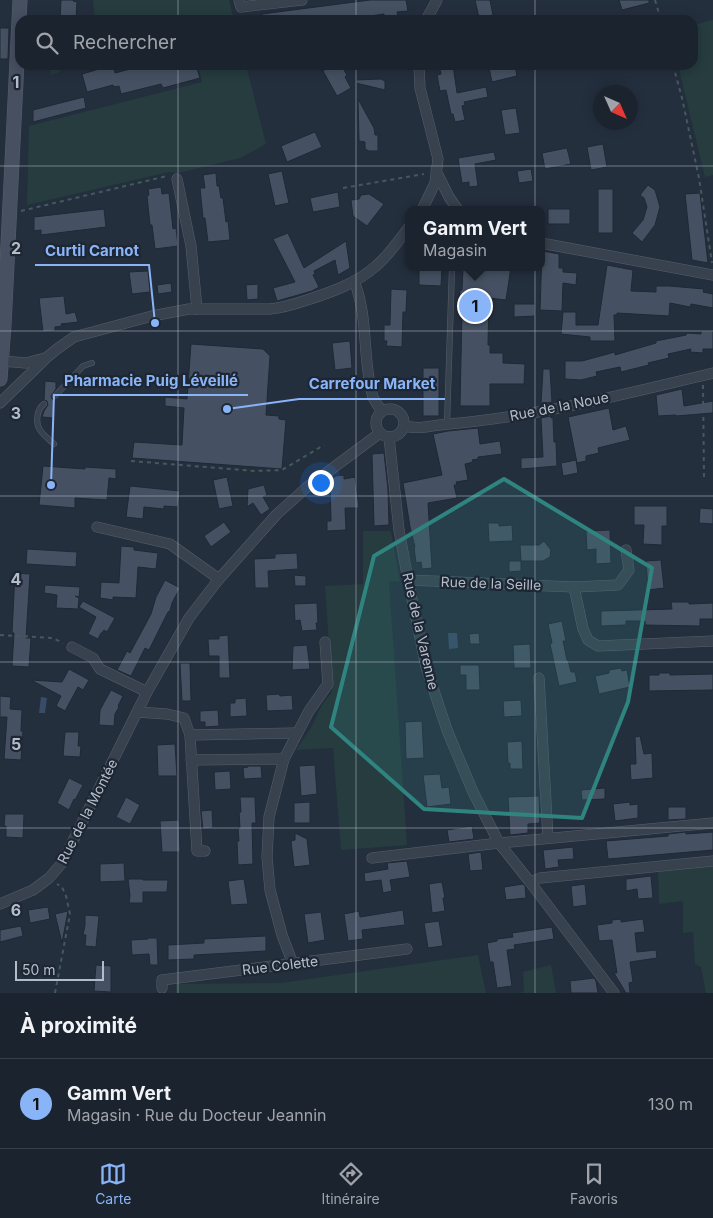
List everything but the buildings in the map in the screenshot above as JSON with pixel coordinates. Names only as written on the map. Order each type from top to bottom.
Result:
[{"type":"main road","points":[[19,15],[20,0]]},
{"type":"main road","points":[[0,379],[16,70]]},
{"type":"street","points":[[239,0],[241,7],[302,0]]},
{"type":"street","points":[[429,15],[437,0]]},
{"type":"street","points":[[419,70],[420,88],[438,159],[435,183],[424,206]]},
{"type":"street","points":[[436,171],[455,206]]},
{"type":"street","points":[[177,179],[191,246],[197,309]]},
{"type":"street","points":[[0,403],[57,348],[74,337],[152,316],[187,309],[270,310],[281,308],[324,294],[354,281],[378,265],[405,232]]},
{"type":"street","points":[[545,244],[712,275]]},
{"type":"street","points":[[354,281],[361,309],[374,399],[382,411]]},
{"type":"street","points":[[2,361],[26,363],[46,358]]},
{"type":"street","name":"Rue de la Noue","points":[[404,426],[426,428],[529,413],[588,402],[708,374]]},
{"type":"street","points":[[390,408],[398,411],[403,417],[404,426],[400,433],[396,435],[384,435],[378,430],[375,422],[382,411],[390,408]]},
{"type":"street","name":"Rue de la Montée","points":[[0,904],[33,890],[49,878],[62,863],[147,692],[190,618],[219,579],[277,514],[306,488],[384,435]]},
{"type":"street","name":"Rue de la Varenne","points":[[384,435],[408,580],[426,667],[447,730],[473,792],[499,843],[614,993]]},
{"type":"street","points":[[98,527],[170,544],[219,579]]},
{"type":"street","name":"Rue de la Seille","points":[[408,580],[574,587],[618,585],[629,570],[626,550]]},
{"type":"street","points":[[574,587],[583,630],[588,640],[598,646],[713,642]]},
{"type":"street","points":[[293,964],[282,935],[270,890],[267,857],[269,817],[284,759],[309,711],[328,684],[325,642]]},
{"type":"street","points":[[72,647],[93,658],[100,669],[147,692]]},
{"type":"street","points":[[539,678],[548,838]]},
{"type":"street","points":[[137,712],[167,714],[184,718],[190,735],[197,851],[205,851]]},
{"type":"street","points":[[190,735],[297,733]]},
{"type":"street","points":[[191,760],[284,759]]},
{"type":"street","points":[[372,858],[499,843],[713,823]]},
{"type":"street","points":[[530,882],[540,878],[713,861]]},
{"type":"street","name":"Rue Colette","points":[[162,988],[162,980],[407,949]]},
{"type":"lane","points":[[447,424],[452,271]]},
{"type":"lane","points":[[55,396],[83,366],[92,363]]},
{"type":"lane","points":[[44,404],[38,413],[39,430],[54,444]]},
{"type":"path","points":[[655,0],[660,15]]},
{"type":"path","points":[[674,70],[699,178],[712,275]]},
{"type":"path","points":[[343,188],[436,171]]},
{"type":"path","points":[[9,214],[166,176],[177,179]]},
{"type":"path","points":[[704,478],[708,374]]},
{"type":"path","points":[[131,460],[255,471],[282,470],[324,445]]},
{"type":"path","points":[[0,635],[53,638],[72,647]]},
{"type":"path","points":[[49,878],[62,887],[70,914],[55,993]]},
{"type":"highlighted area","points":[[504,479],[652,568],[628,702],[582,818],[424,809],[331,727],[374,556]]},
{"type":"green space","points":[[93,0],[229,0],[233,15],[94,15]]},
{"type":"green space","points":[[713,20],[713,175],[705,177],[679,70],[698,70],[698,24]]},
{"type":"green space","points":[[50,70],[61,70],[60,72],[51,75]]},
{"type":"green space","points":[[199,70],[247,70],[266,144],[240,158],[178,173],[169,172],[27,205],[29,126],[202,82]]},
{"type":"green space","points":[[363,531],[391,531],[400,581],[389,582],[407,845],[341,850],[333,748],[296,750],[312,726],[322,705],[332,692],[325,586],[363,584]]},
{"type":"green space","points":[[713,866],[713,993],[706,993],[701,967],[695,964],[693,932],[683,933],[683,901],[659,904],[658,872]]},
{"type":"green space","points":[[478,955],[486,993],[176,993],[176,984],[281,983]]},
{"type":"green space","points":[[551,965],[556,993],[518,993],[524,992],[523,972]]},
{"type":"water","points":[[448,633],[457,633],[458,648],[449,649]]},
{"type":"water","points":[[41,697],[47,698],[45,713],[39,713]]},
{"type":"place","name":"Gamm Vert","points":[[475,306]]},
{"type":"place","name":"Curtil Carnot","points":[[155,323]]},
{"type":"place","name":"Carrefour Market","points":[[227,409]]},
{"type":"place","name":"Pharmacie Puig Léveillé","points":[[51,485]]}]
